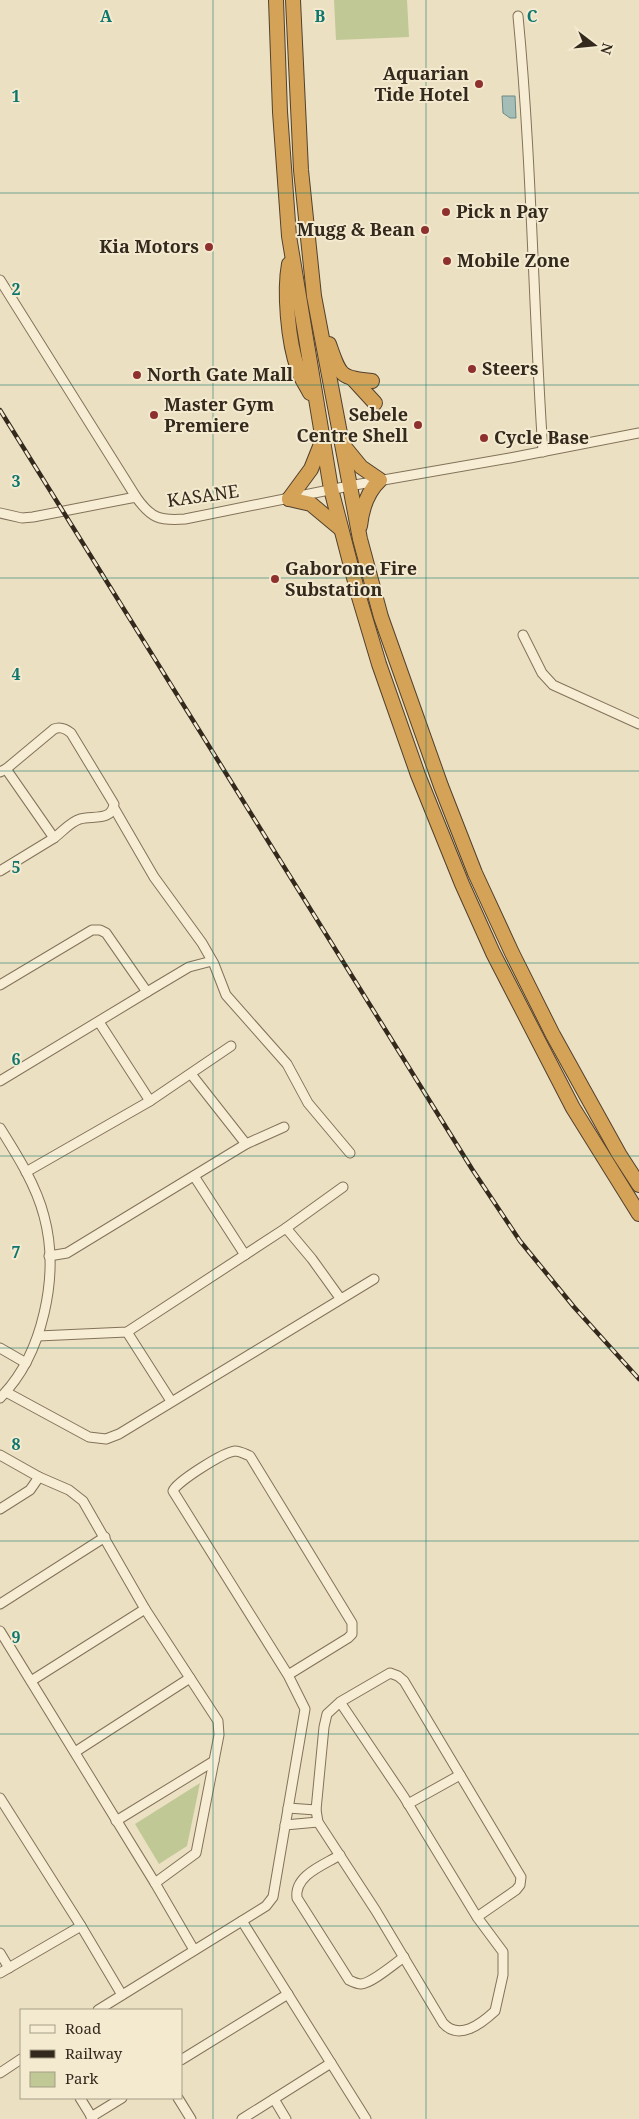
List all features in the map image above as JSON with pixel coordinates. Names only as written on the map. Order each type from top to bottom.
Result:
[{"type":"highway","points":[[276,0],[280,112],[292,249],[316,405],[331,489],[383,674],[418,775],[462,884],[493,953],[573,1108],[639,1214]]},
{"type":"highway","points":[[293,0],[301,170],[314,296],[360,539],[381,617],[441,786],[475,873],[553,1035],[619,1154],[639,1185]]},
{"type":"highway","points":[[314,296],[335,360],[344,376],[372,381]]},
{"type":"highway","points":[[353,379],[375,403]]},
{"type":"highway","points":[[322,442],[311,469],[290,498],[312,504],[342,530]]},
{"type":"highway","points":[[341,442],[361,467],[380,480],[366,499],[361,518],[360,539]]},
{"type":"street","points":[[518,16],[525,93],[543,452]]},
{"type":"street","name":"KASANE","points":[[0,280],[136,497],[147,512],[159,518],[172,520],[639,433]]},
{"type":"street","points":[[0,514],[22,518],[33,517],[136,497]]},
{"type":"street","points":[[523,635],[542,673],[553,684],[639,724]]},
{"type":"street","points":[[54,838],[3,771],[54,728],[66,729],[72,734],[114,804],[114,808],[154,877],[202,943],[212,961],[226,995],[287,1064],[308,1103],[350,1153]]},
{"type":"street","points":[[0,871],[54,838],[80,819],[103,816],[114,808]]},
{"type":"street","points":[[0,985],[92,930],[100,930],[106,933],[147,992]]},
{"type":"street","points":[[0,1082],[189,967],[212,961]]},
{"type":"street","points":[[99,1022],[150,1101]]},
{"type":"street","points":[[26,1172],[150,1101],[231,1046]]},
{"type":"street","points":[[191,1074],[246,1144]]},
{"type":"street","points":[[49,1256],[67,1253],[246,1144],[284,1126]]},
{"type":"street","points":[[1,1131],[26,1172],[45,1217],[49,1256],[47,1292],[38,1336],[26,1363],[3,1395],[89,1437],[106,1439],[119,1434],[374,1278]]},
{"type":"street","points":[[194,1176],[245,1255]]},
{"type":"street","points":[[38,1336],[127,1332],[286,1228],[343,1188]]},
{"type":"street","points":[[286,1228],[312,1259],[340,1298]]},
{"type":"street","points":[[127,1332],[171,1401]]},
{"type":"street","points":[[0,1348],[26,1363]]},
{"type":"street","points":[[100,2009],[266,1906],[273,1897],[305,1713],[288,1675],[173,1491],[180,1482],[210,1463],[234,1451],[250,1456],[352,1623],[353,1629],[348,1638],[288,1675]]},
{"type":"street","points":[[0,1455],[77,1495],[83,1500],[145,1609],[218,1721],[219,1735],[196,1853],[155,1883]]},
{"type":"street","points":[[0,1509],[30,1490],[39,1476]]},
{"type":"street","points":[[0,1604],[105,1537]]},
{"type":"street","points":[[31,1681],[145,1609]]},
{"type":"street","points":[[0,1631],[194,1950]]},
{"type":"street","points":[[340,1702],[408,1804],[476,1917],[503,1952],[503,1975],[495,2011],[464,2032],[456,2032],[443,2023],[404,1957],[318,1822],[316,1810],[324,1726],[328,1714],[340,1702],[390,1673],[404,1681],[521,1877],[520,1885],[516,1890],[476,1917]]},
{"type":"street","points":[[75,1752],[190,1678]]},
{"type":"street","points":[[116,1821],[214,1761]]},
{"type":"street","points":[[408,1804],[460,1775]]},
{"type":"street","points":[[0,1798],[122,1995]]},
{"type":"street","points":[[288,1808],[316,1810]]},
{"type":"street","points":[[286,1825],[318,1822]]},
{"type":"street","points":[[340,1855],[304,1877],[298,1884],[296,1898],[349,1980],[354,1983],[367,1982],[404,1957]]},
{"type":"street","points":[[242,1921],[366,2119]]},
{"type":"street","points":[[0,1973],[81,1926]]},
{"type":"street","points":[[0,1953],[9,1968]]},
{"type":"street","points":[[182,2059],[288,1994]]},
{"type":"street","points":[[0,2073],[20,2060]]},
{"type":"street","points":[[242,2119],[331,2063]]},
{"type":"street","points":[[274,2098],[286,2119]]},
{"type":"street","points":[[81,2099],[92,2118],[120,2099]]},
{"type":"street","points":[[179,2099],[190,2119]]},
{"type":"green space","points":[[334,0],[407,0],[409,37],[336,40]]},
{"type":"green space","points":[[200,1783],[187,1846],[159,1864],[135,1824]]},
{"type":"water","points":[[502,96],[515,96],[516,118],[510,118],[503,113]]},
{"type":"railway","points":[[0,410],[472,1169],[520,1241],[574,1307],[639,1379]]},
{"type":"place","name":"Aquarian Tide Hotel","points":[[479,84]]},
{"type":"place","name":"Pick n Pay","points":[[446,212]]},
{"type":"place","name":"Mugg & Bean","points":[[425,230]]},
{"type":"place","name":"Kia Motors","points":[[209,247]]},
{"type":"place","name":"Mobile Zone","points":[[447,261]]},
{"type":"place","name":"Steers","points":[[472,369]]},
{"type":"place","name":"North Gate Mall","points":[[137,375]]},
{"type":"place","name":"Master Gym Premiere","points":[[154,415]]},
{"type":"place","name":"Sebele Centre Shell","points":[[418,425]]},
{"type":"place","name":"Cycle Base","points":[[484,438]]},
{"type":"place","name":"Gaborone Fire Substation","points":[[275,579]]}]
